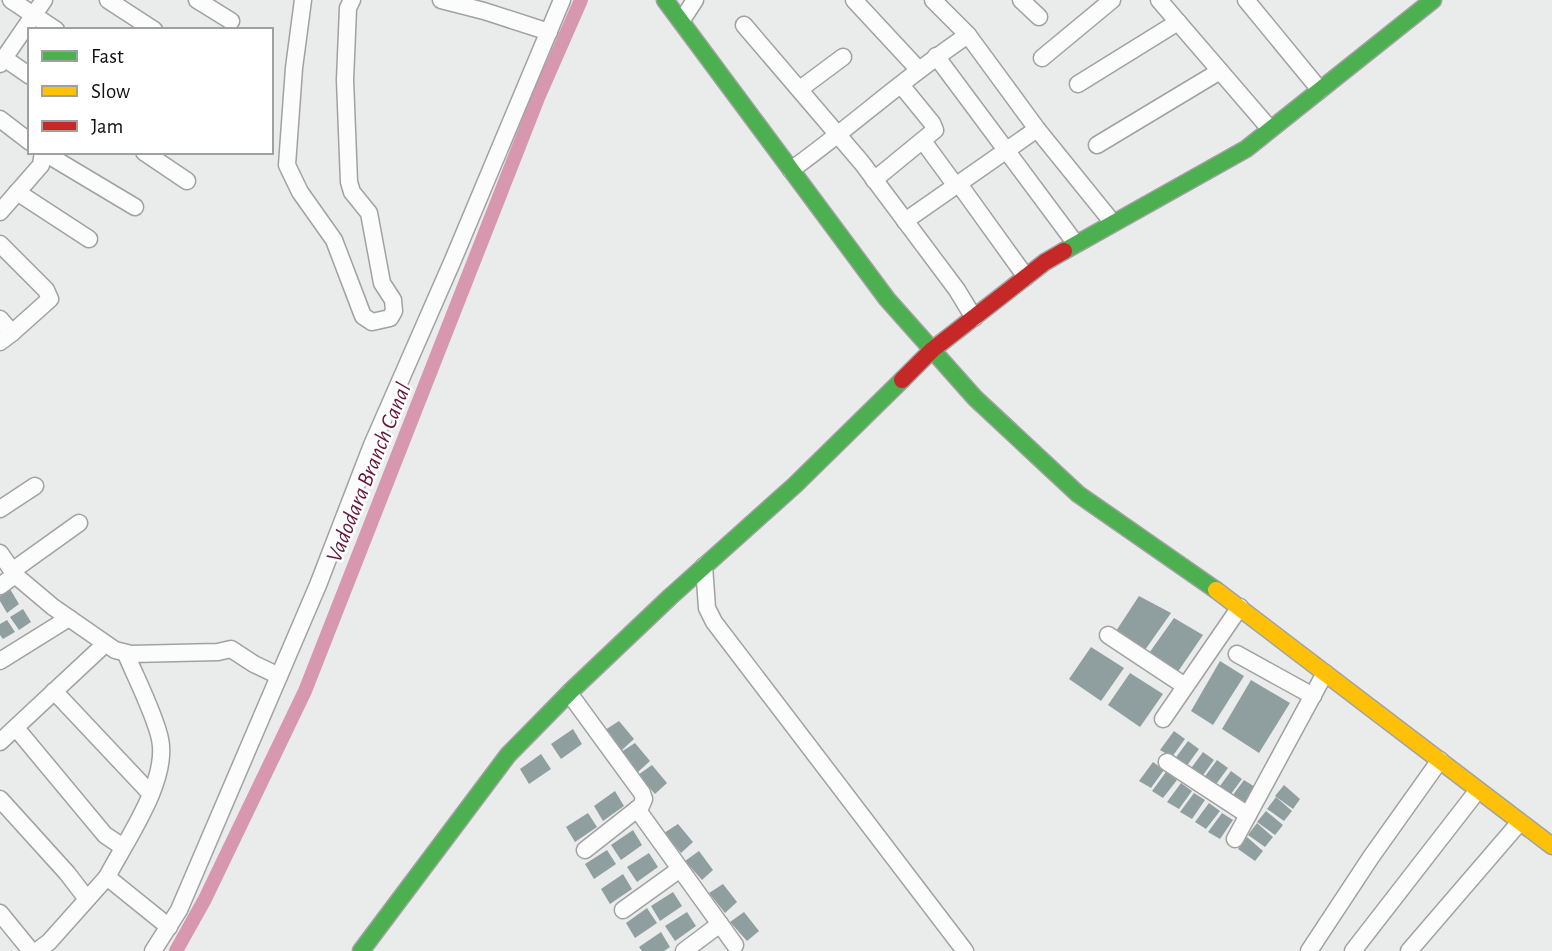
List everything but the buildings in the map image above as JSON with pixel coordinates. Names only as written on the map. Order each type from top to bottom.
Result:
[{"type":"street","points":[[11,0],[53,28]]},
{"type":"street","points":[[28,75],[3,56],[44,0]]},
{"type":"street","points":[[108,0],[152,28]]},
{"type":"street","points":[[197,0],[231,21]]},
{"type":"street","points":[[303,0],[294,68],[287,165],[300,192],[334,240],[363,316],[372,322],[380,322],[390,318],[394,311],[393,300],[382,283],[369,214],[352,192],[349,181],[345,80],[348,8],[352,0]]},
{"type":"street","points":[[441,0],[549,32]]},
{"type":"street","points":[[153,951],[179,910],[318,585],[372,445],[562,0]]},
{"type":"street","points":[[665,0],[887,299],[975,398],[1078,494],[1240,607],[1552,846]]},
{"type":"street","points":[[682,20],[695,0]]},
{"type":"street","points":[[854,0],[919,70]]},
{"type":"street","points":[[933,0],[968,35],[1037,129],[1112,223]]},
{"type":"street","points":[[1021,0],[1039,18]]},
{"type":"street","points":[[1042,58],[1112,0]]},
{"type":"street","points":[[1159,0],[1270,130]]},
{"type":"street","points":[[1246,0],[1320,90]]},
{"type":"street","points":[[361,951],[508,755],[569,693],[795,485],[932,351],[1045,262],[1246,149],[1433,0]]},
{"type":"street","points":[[1078,84],[1178,22]]},
{"type":"street","points":[[744,25],[874,180],[957,290],[974,318]]},
{"type":"street","points":[[791,170],[839,136],[936,56],[968,35]]},
{"type":"street","points":[[936,56],[1076,244]]},
{"type":"street","points":[[800,89],[843,57]]},
{"type":"street","points":[[1097,145],[1220,71]]},
{"type":"street","points":[[874,180],[932,134],[934,126],[901,85]]},
{"type":"street","points":[[0,120],[28,141]]},
{"type":"street","points":[[905,221],[1037,129]]},
{"type":"street","points":[[923,141],[1026,277]]},
{"type":"street","points":[[0,212],[41,165],[43,154]]},
{"type":"street","points":[[46,154],[135,207]]},
{"type":"street","points":[[147,154],[187,181]]},
{"type":"street","points":[[17,192],[89,239]]},
{"type":"street","points":[[0,244],[46,290],[50,299],[6,337],[0,319]]},
{"type":"street","points":[[0,509],[35,486]]},
{"type":"street","points":[[0,586],[79,523]]},
{"type":"street","points":[[0,553],[13,573],[69,618],[105,644],[126,654],[218,652],[233,649],[254,664],[279,676]]},
{"type":"street","points":[[704,566],[707,608],[714,622],[965,951]]},
{"type":"street","points":[[1163,719],[1240,607]]},
{"type":"street","points":[[0,661],[69,618]]},
{"type":"street","points":[[1108,635],[1185,687]]},
{"type":"street","points":[[0,742],[105,644]]},
{"type":"street","points":[[37,951],[49,942],[107,877],[151,794],[162,757],[160,737],[126,654]]},
{"type":"street","points":[[1237,654],[1313,696]]},
{"type":"street","points":[[1235,839],[1325,673]]},
{"type":"street","points":[[54,691],[151,794]]},
{"type":"street","points":[[569,693],[644,799],[637,809],[585,850]]},
{"type":"street","points":[[16,728],[105,835],[122,847]]},
{"type":"street","points":[[1309,951],[1440,760]]},
{"type":"street","points":[[1167,762],[1248,815]]},
{"type":"street","points":[[1353,951],[1478,790]]},
{"type":"street","points":[[0,799],[87,899]]},
{"type":"street","points":[[637,809],[735,945]]},
{"type":"street","points":[[1409,951],[1520,822]]},
{"type":"street","points":[[623,910],[680,869]]},
{"type":"street","points":[[107,877],[169,927]]},
{"type":"street","points":[[0,913],[30,951]]},
{"type":"street","points":[[684,951],[720,924]]},
{"type":"waterway","name":"Vadodara Branch Canal","points":[[176,951],[205,899],[305,691],[538,98],[581,0]]},
{"type":"traffic: fast","points":[[665,0],[887,299],[975,398],[1078,494],[1216,590]]},
{"type":"traffic: fast","points":[[1064,251],[1246,149],[1433,0]]},
{"type":"traffic: fast","points":[[361,951],[508,755],[572,690],[670,597],[795,485],[902,380]]},
{"type":"traffic: slow","points":[[1216,590],[1552,846]]},
{"type":"traffic: jam","points":[[902,380],[932,350],[1045,262],[1064,251]]}]
